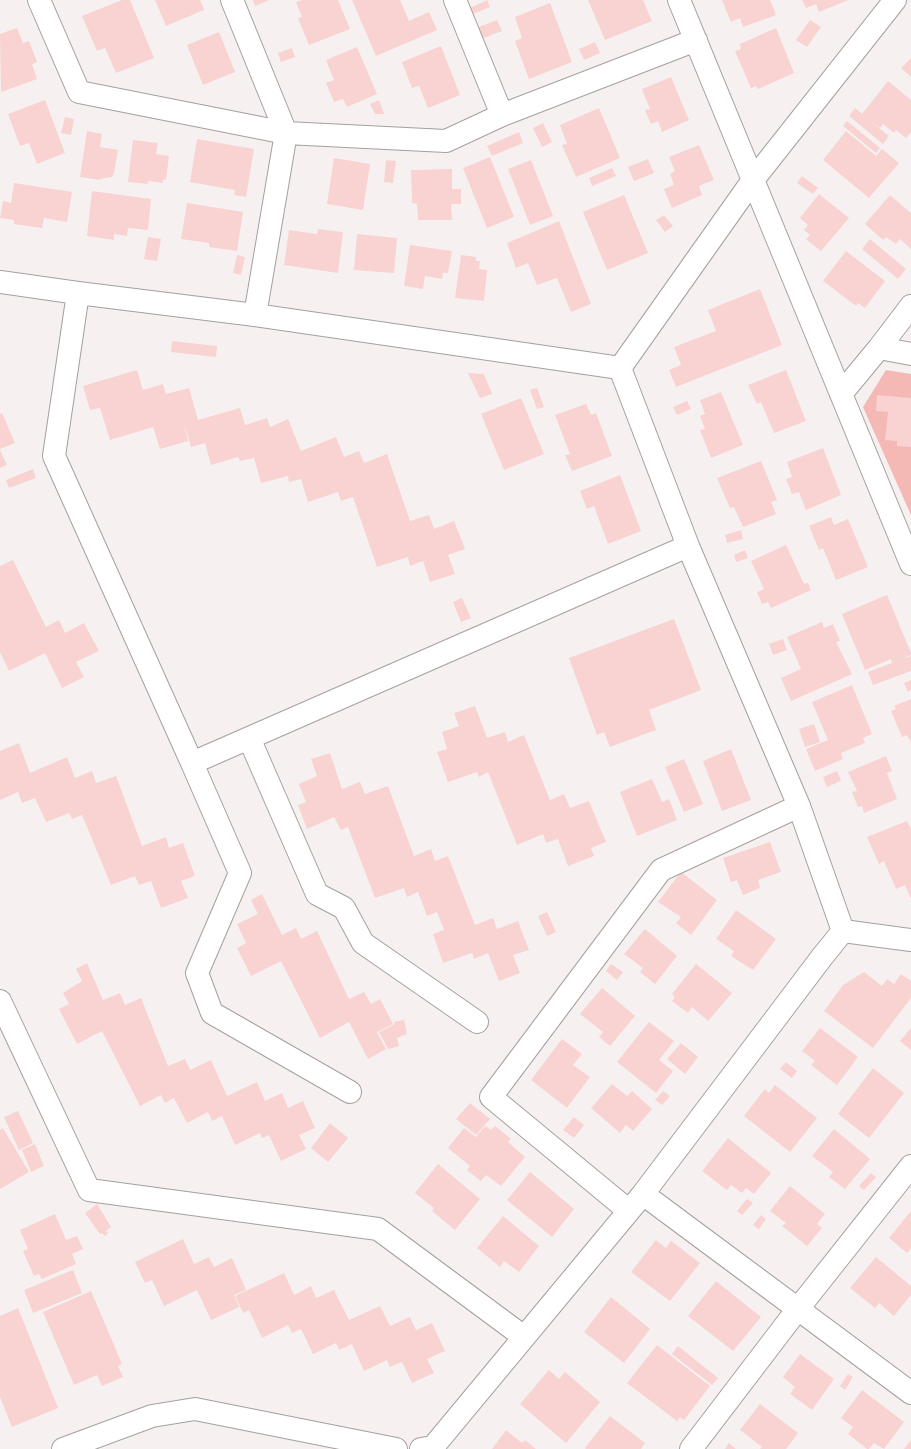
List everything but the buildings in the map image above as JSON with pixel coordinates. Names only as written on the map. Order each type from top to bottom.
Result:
[{"type":"street","points":[[39,0],[80,92],[286,133],[446,141],[502,115],[696,40]]},
{"type":"street","points":[[232,0],[286,133],[255,315]]},
{"type":"street","points":[[455,0],[502,115]]},
{"type":"street","points":[[679,0],[911,564]]},
{"type":"street","points":[[620,368],[753,180],[888,3]]},
{"type":"street","points":[[0,282],[255,315],[620,368]]},
{"type":"street","points":[[78,293],[54,456],[240,873],[197,974],[212,1013],[350,1092]]},
{"type":"street","points":[[841,394],[911,306]]},
{"type":"street","points":[[879,348],[911,354]]},
{"type":"street","points":[[620,368],[688,546],[799,806],[843,931]]},
{"type":"street","points":[[192,763],[688,546]]},
{"type":"street","points":[[249,738],[317,894],[344,908],[362,943],[477,1022]]},
{"type":"street","points":[[629,1211],[491,1097],[661,870],[799,806]]},
{"type":"street","points":[[843,931],[911,940]]},
{"type":"street","points":[[421,1449],[433,1447],[643,1194],[843,931]]},
{"type":"street","points":[[0,1001],[89,1190],[378,1229],[524,1337]]},
{"type":"street","points":[[691,1449],[797,1310],[911,1166]]},
{"type":"street","points":[[643,1194],[911,1394]]},
{"type":"street","points":[[63,1449],[152,1416],[195,1409],[396,1449]]},
{"type":"shaded area","points":[[886,370],[911,374],[911,515],[863,407]]}]
